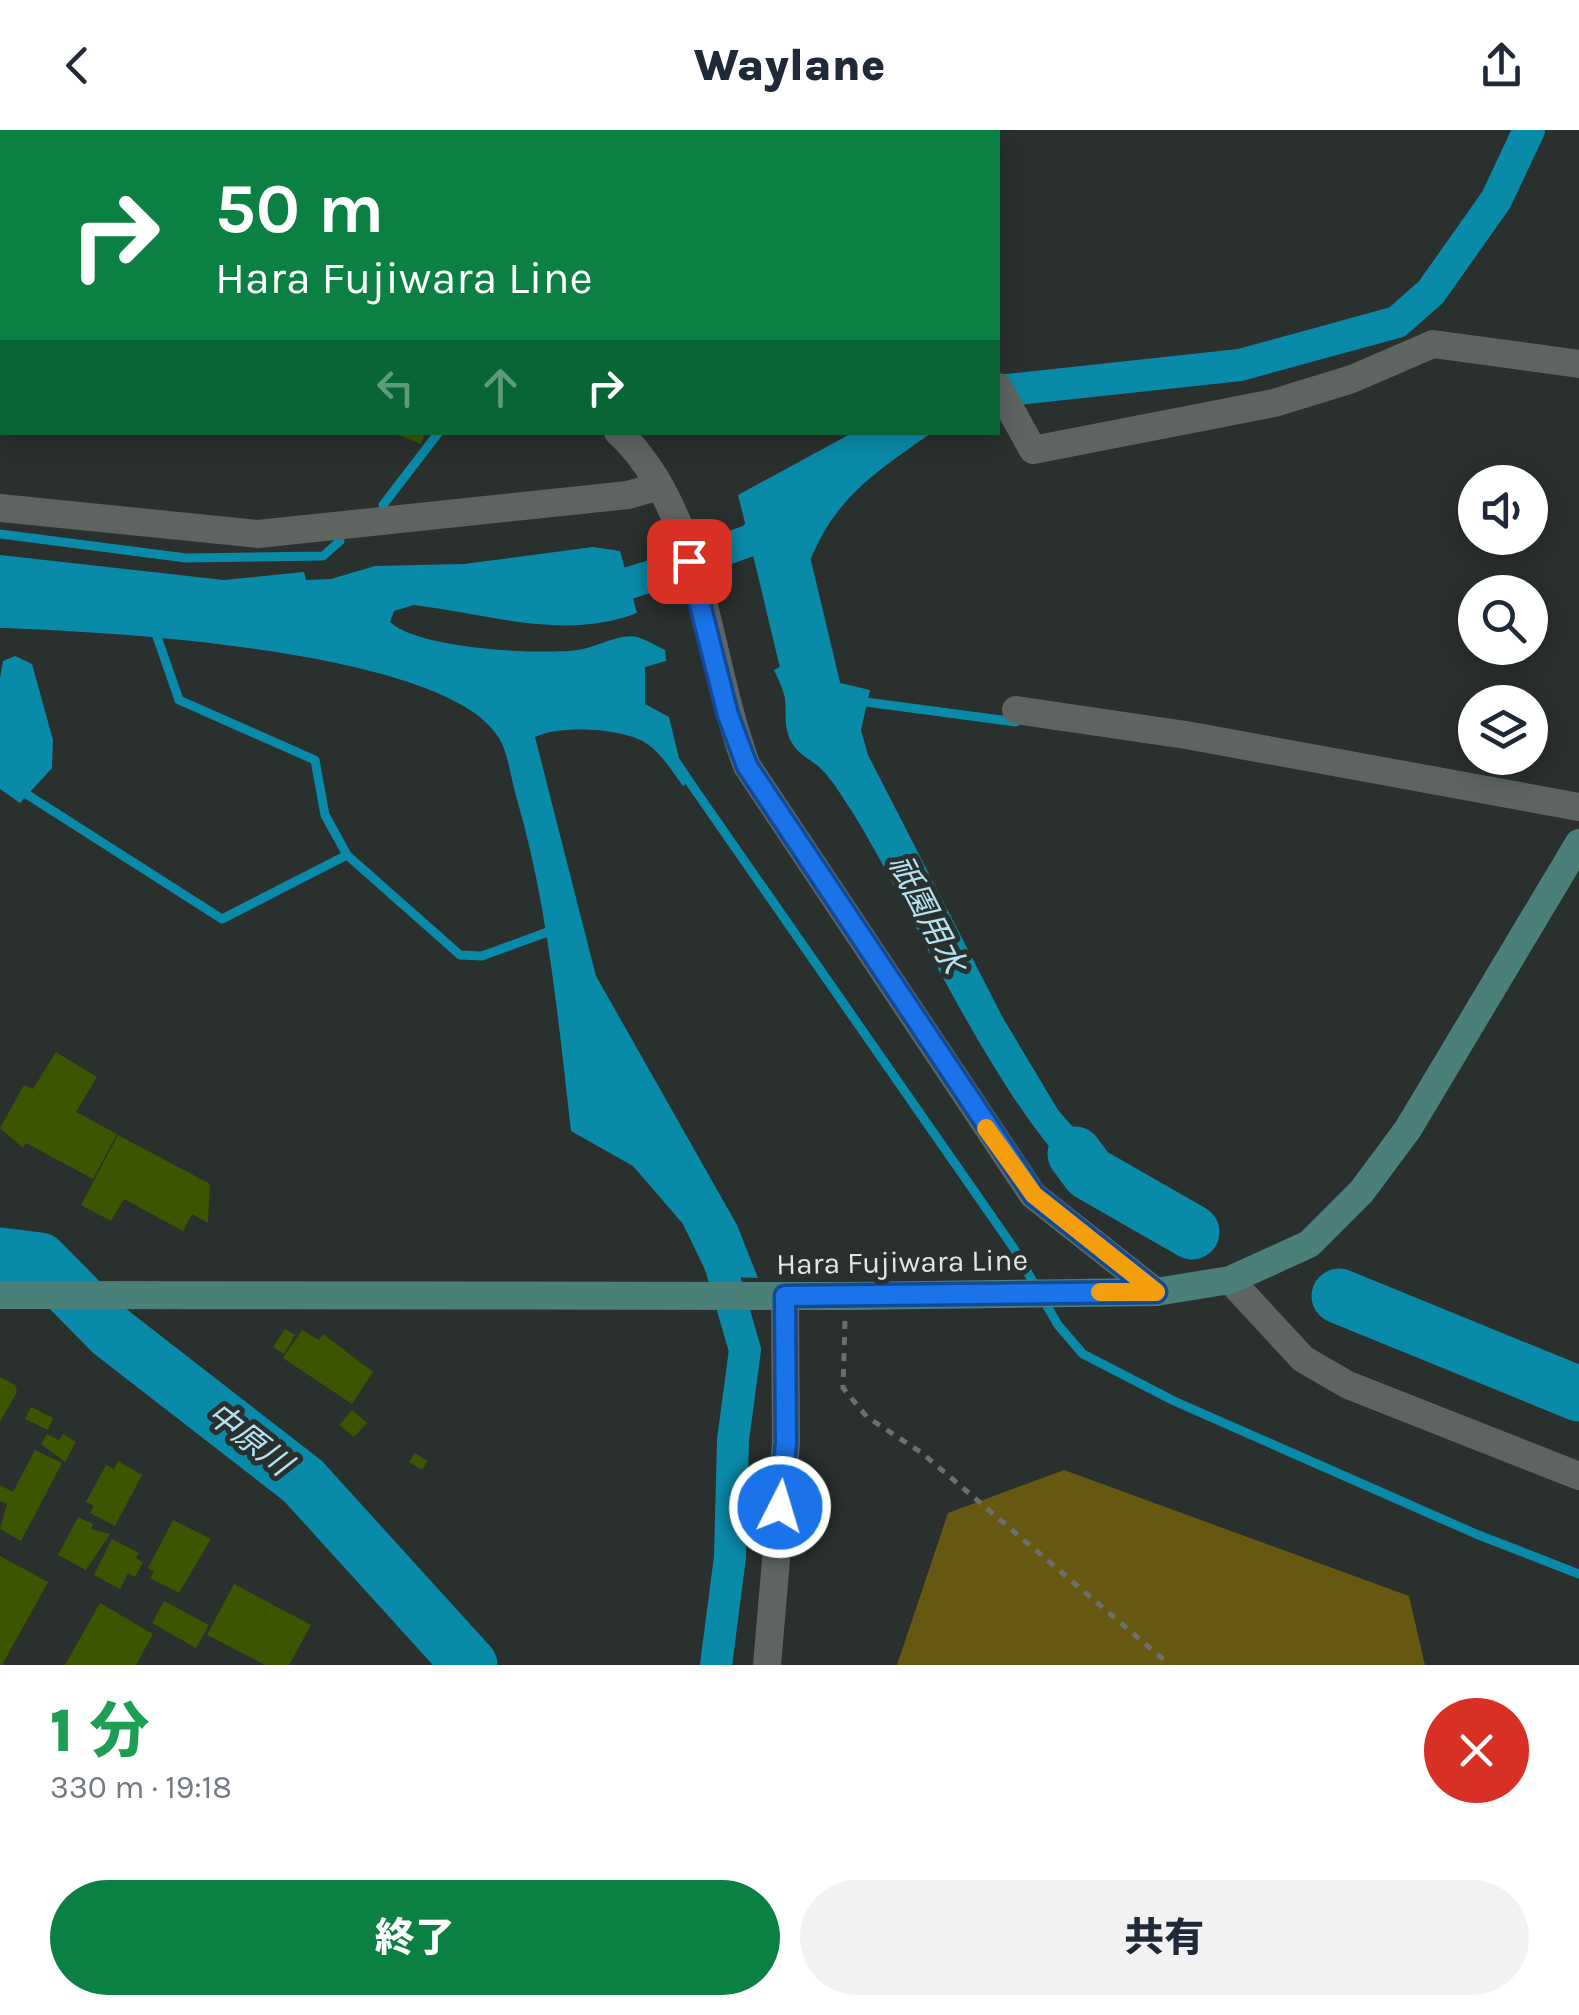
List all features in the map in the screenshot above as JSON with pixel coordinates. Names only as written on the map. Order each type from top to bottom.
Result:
[{"type":"main road","name":"Hara Fujiwara Line","points":[[0,1296],[1020,1294],[1156,1292],[1230,1280],[1309,1244],[1362,1192],[1408,1129],[1579,843]]},
{"type":"street","points":[[1004,396],[1033,450],[1274,403],[1352,379],[1433,344],[1579,364]]},
{"type":"street","points":[[620,435],[660,486],[680,523],[728,715],[747,766],[1034,1195],[1156,1292]]},
{"type":"street","points":[[0,508],[258,534],[628,495],[660,486]]},
{"type":"street","points":[[1016,710],[1186,735],[1579,807]]},
{"type":"street","points":[[1230,1280],[1303,1359],[1348,1385],[1579,1476]]},
{"type":"street","points":[[766,1665],[786,1443],[785,1296]]},
{"type":"path","points":[[846,1296],[843,1388],[866,1417],[922,1453],[1170,1665]]},
{"type":"shaded area","points":[[1064,1470],[1409,1596],[1425,1665],[897,1665],[948,1513]]},
{"type":"water","points":[[848,435],[928,435],[868,480],[837,513],[812,556],[802,583],[762,590],[738,495]]},
{"type":"water","points":[[593,547],[620,551],[637,613],[610,621],[554,625],[414,605],[394,611],[390,622],[426,638],[480,648],[578,650],[630,636],[665,650],[666,661],[645,667],[645,704],[669,717],[679,758],[693,779],[683,786],[657,752],[635,738],[607,731],[575,730],[535,737],[596,976],[737,1225],[758,1278],[708,1276],[683,1224],[633,1166],[571,1131],[551,962],[527,837],[502,744],[467,708],[413,684],[345,665],[268,651],[113,634],[0,628],[0,555],[224,580],[304,572],[306,580],[331,579],[375,566],[464,564]]},
{"type":"water","points":[[15,656],[32,664],[53,740],[52,768],[20,803],[0,789],[0,678],[3,661]]},
{"type":"water","points":[[814,661],[836,682],[870,690],[861,730],[868,755],[1003,1018],[1058,1110],[1098,1156],[1145,1180],[1124,1207],[1087,1186],[1049,1146],[1011,1093],[836,786],[792,743],[786,726],[784,696],[774,670],[789,662]]},
{"type":"building","points":[[398,435],[424,435],[421,444]]},
{"type":"building","points":[[56,1052],[97,1077],[76,1112],[117,1134],[93,1179],[26,1143],[23,1148],[0,1128],[24,1085],[33,1089]]},
{"type":"building","points":[[118,1135],[210,1184],[208,1223],[192,1214],[183,1231],[124,1199],[111,1221],[81,1205]]},
{"type":"building","points":[[285,1329],[295,1335],[284,1354],[273,1347]]},
{"type":"building","points":[[302,1330],[319,1340],[323,1334],[373,1372],[352,1404],[283,1358]]},
{"type":"building","points":[[0,1377],[15,1385],[17,1392],[0,1422]]},
{"type":"building","points":[[31,1407],[53,1418],[48,1430],[25,1419]]},
{"type":"building","points":[[352,1410],[367,1423],[354,1437],[339,1425]]},
{"type":"building","points":[[47,1434],[59,1440],[63,1434],[76,1442],[65,1462],[41,1444]]},
{"type":"building","points":[[35,1450],[62,1463],[21,1541],[0,1529],[7,1504],[0,1501],[0,1485],[13,1492]]},
{"type":"building","points":[[415,1453],[428,1461],[422,1470],[409,1462]]},
{"type":"building","points":[[118,1461],[142,1475],[115,1526],[90,1513],[94,1506],[86,1502],[106,1465],[114,1469]]},
{"type":"building","points":[[78,1517],[93,1524],[91,1529],[110,1534],[86,1570],[58,1555]]},
{"type":"building","points":[[173,1520],[211,1539],[179,1593],[150,1578],[154,1572],[148,1568]]},
{"type":"building","points":[[112,1539],[139,1553],[136,1558],[143,1562],[135,1577],[128,1573],[120,1589],[94,1575]]},
{"type":"building","points":[[0,1556],[48,1582],[2,1665],[0,1665]]},
{"type":"building","points":[[234,1584],[311,1625],[289,1665],[265,1665],[207,1635]]},
{"type":"building","points":[[164,1601],[209,1625],[196,1648],[152,1623]]},
{"type":"building","points":[[100,1603],[153,1634],[136,1665],[65,1665]]},
{"type":"waterway","points":[[1000,391],[1240,365],[1397,322],[1431,292],[1496,200],[1529,130]]},
{"type":"waterway","points":[[383,505],[437,435]]},
{"type":"waterway","points":[[715,553],[751,540],[783,512]]},
{"type":"waterway","name":"祇園用水","points":[[773,520],[815,696],[832,728]]},
{"type":"waterway","points":[[0,534],[186,558],[323,556],[340,541]]},
{"type":"waterway","points":[[586,584],[629,583],[677,568]]},
{"type":"waterway","points":[[154,628],[179,700],[315,760],[325,815],[347,855]]},
{"type":"waterway","points":[[858,701],[1016,722]]},
{"type":"waterway","points":[[684,774],[1013,1247],[1058,1325],[1083,1354],[1174,1401],[1476,1534],[1579,1574]]},
{"type":"waterway","points":[[20,790],[222,919],[347,855],[460,955],[482,956],[553,930]]},
{"type":"waterway","name":"祇園用水","points":[[1075,1154],[1089,1173],[1192,1232]]},
{"type":"waterway","points":[[712,1236],[745,1350],[733,1440],[730,1557],[716,1665]]},
{"type":"waterway","name":"中原川","points":[[0,1255],[40,1260],[111,1332],[303,1481],[470,1665]]},
{"type":"waterway","name":"祇園用水","points":[[1339,1296],[1579,1394]]},
{"type":"slow traffic","points":[[986,1128],[1034,1195],[1156,1292],[1100,1292]]},
{"type":"route","points":[[689,561],[728,715],[747,766],[969,1104],[1034,1195],[1156,1292],[785,1296],[786,1443],[780,1507]]}]
